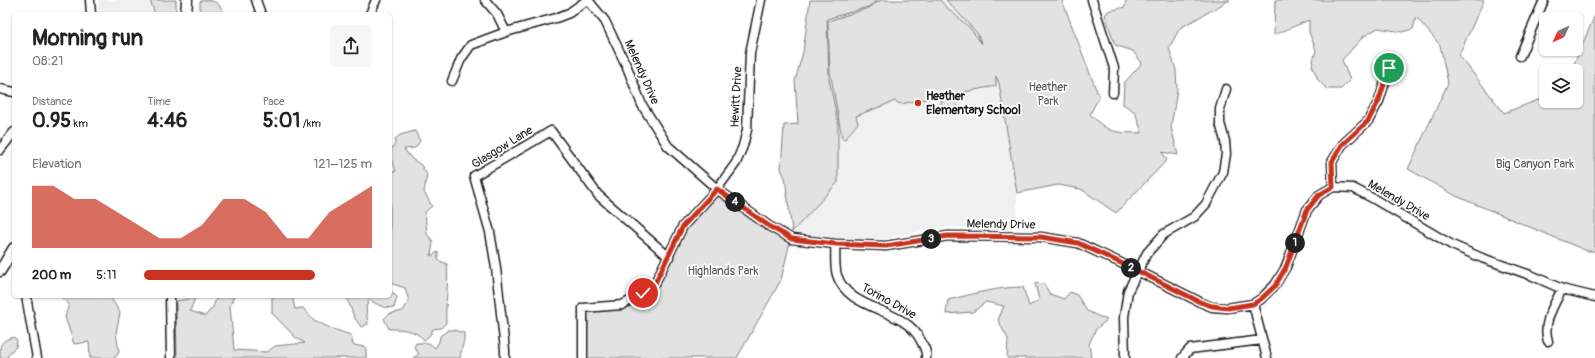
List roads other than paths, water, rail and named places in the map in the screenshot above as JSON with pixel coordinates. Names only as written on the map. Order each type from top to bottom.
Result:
[{"type":"main road","points":[[186,12],[187,0]]},
{"type":"main road","points":[[0,270],[12,254]]},
{"type":"street","points":[[90,0],[91,12]]},
{"type":"street","points":[[256,0],[260,12]]},
{"type":"street","points":[[371,12],[376,0]]},
{"type":"street","points":[[485,0],[497,14],[506,32]]},
{"type":"street","points":[[452,81],[461,59],[471,45],[506,32],[569,13],[588,0]]},
{"type":"street","name":"Melendy Drive","points":[[588,0],[605,21],[627,67],[642,105],[668,146],[717,189],[769,226],[792,239],[836,244],[886,246],[956,235],[1041,237],[1078,243],[1200,302],[1212,306],[1228,308],[1253,304],[1275,286],[1286,267],[1307,210],[1319,195],[1333,187],[1353,188],[1452,245],[1482,258],[1533,276],[1562,289],[1595,297]]},
{"type":"street","name":"Hewitt Drive","points":[[583,358],[583,308],[622,304],[639,296],[655,283],[683,226],[717,189],[736,162],[743,146],[747,130],[750,53],[761,0]]},
{"type":"street","points":[[1092,0],[1114,68],[1113,93]]},
{"type":"street","points":[[1520,56],[1544,0]]},
{"type":"street","points":[[1333,187],[1332,162],[1342,145],[1368,121],[1379,100],[1389,68]]},
{"type":"street","points":[[0,89],[12,92]]},
{"type":"street","points":[[1125,358],[1124,317],[1128,291],[1147,253],[1164,234],[1194,217],[1206,204],[1223,172],[1226,154],[1225,141],[1220,123],[1220,108],[1226,89]]},
{"type":"street","name":"Glasgow Lane","points":[[505,358],[506,350],[495,261],[490,232],[474,176],[551,131],[598,195],[669,256]]},
{"type":"street","points":[[0,150],[12,135]]},
{"type":"street","name":"Torino Drive","points":[[836,244],[836,274],[844,289],[860,301],[900,319],[917,331],[927,352],[926,358]]},
{"type":"street","points":[[1548,342],[1546,335],[1547,321],[1562,289]]},
{"type":"street","points":[[26,298],[37,358]]},
{"type":"street","points":[[170,298],[171,358]]},
{"type":"street","points":[[1253,304],[1267,358]]},
{"type":"street","points":[[1182,358],[1190,349],[1262,340]]},
{"type":"place","name":"Heather Elementary School","points":[[918,103]]},
{"type":"park label","name":"Heather Park","points":[[1048,94]]},
{"type":"park label","name":"Big Canyon Park","points":[[1535,164]]},
{"type":"park label","name":"Highlands Park","points":[[723,271]]}]
